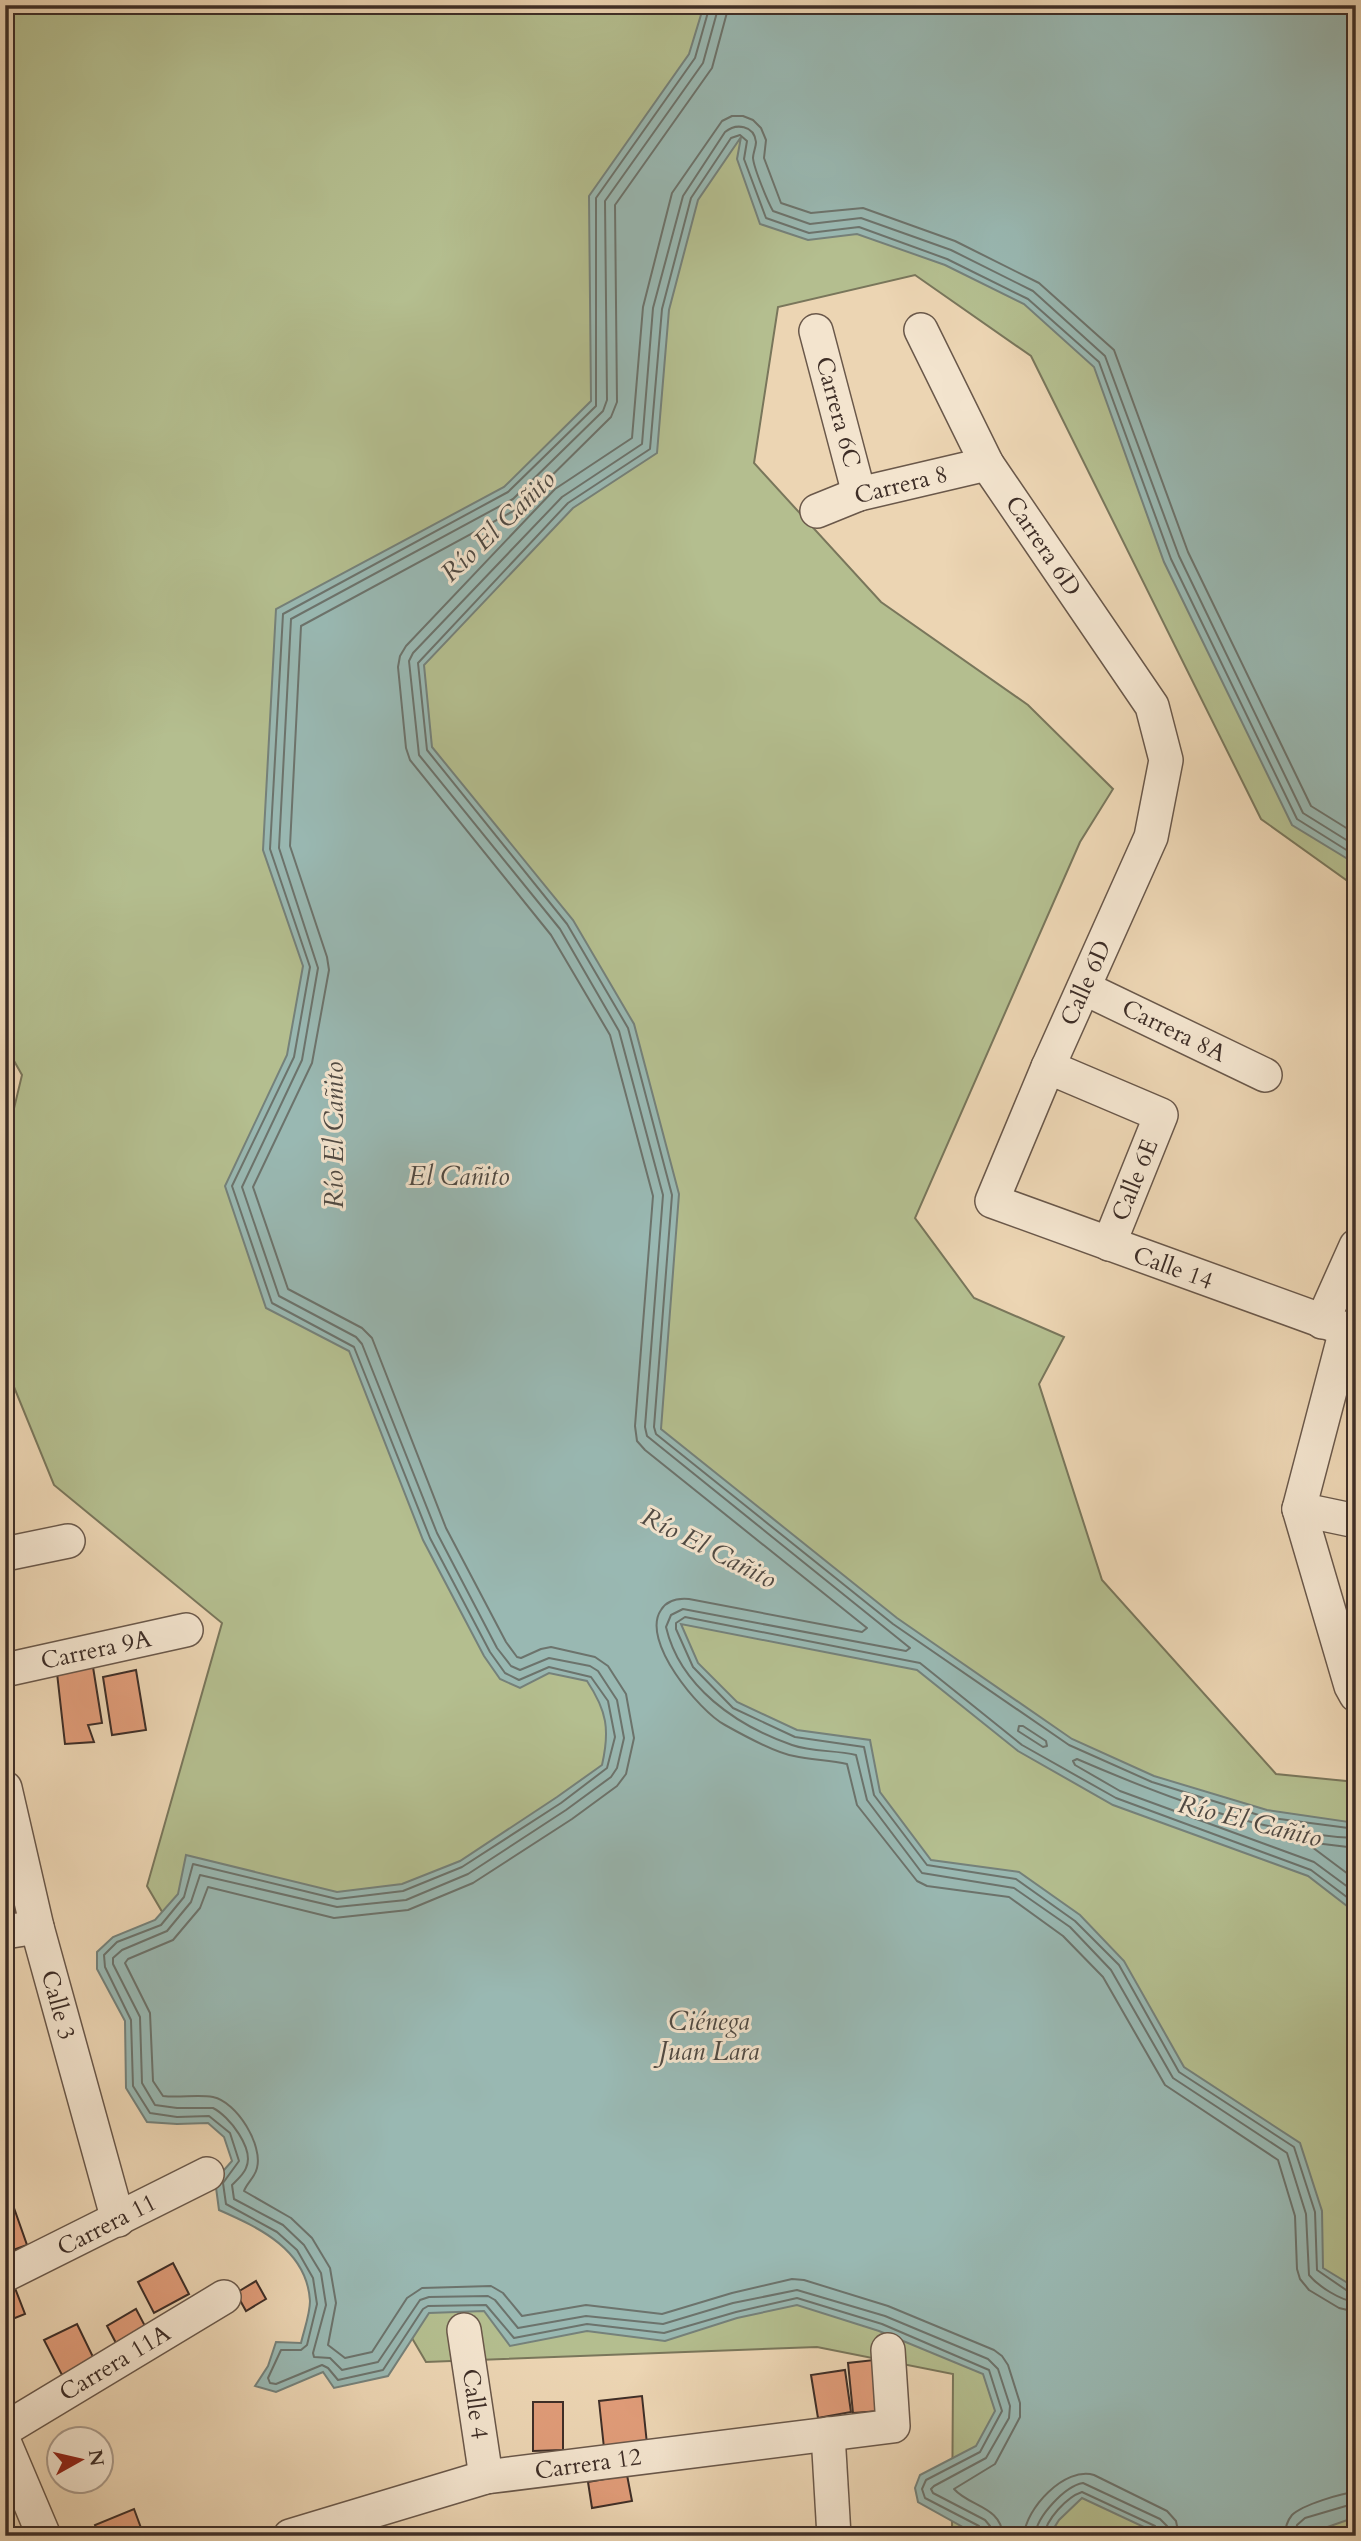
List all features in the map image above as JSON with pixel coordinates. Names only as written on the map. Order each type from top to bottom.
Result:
[{"type":"street","name":"Carrera 6D","points":[[920,330],[987,464],[1152,706],[1166,760]]},
{"type":"street","name":"Carrera 6C","points":[[816,331],[859,494]]},
{"type":"street","name":"Carrera 8","points":[[817,511],[859,494],[987,464]]},
{"type":"street","name":"Calle 6D","points":[[992,1201],[1048,1067],[1151,837],[1166,760]]},
{"type":"street","name":"Carrera 8A","points":[[1084,988],[1265,1075]]},
{"type":"street","name":"Calle 6E","points":[[1048,1067],[1161,1115],[1108,1244]]},
{"type":"street","name":"Calle 14","points":[[992,1201],[1341,1329]]},
{"type":"street","points":[[1356,1246],[1341,1329],[1299,1509],[1351,1686],[1356,1695]]},
{"type":"street","points":[[1299,1509],[1356,1521]]},
{"type":"street","points":[[5,1554],[68,1541]]},
{"type":"street","name":"Carrera 9A","points":[[5,1670],[186,1630]]},
{"type":"street","name":"Calle 3","points":[[5,1788],[21,1929],[118,2220]]},
{"type":"street","name":"Carrera 11","points":[[5,2275],[207,2174]]},
{"type":"street","name":"Carrera 11A","points":[[5,2429],[224,2297]]},
{"type":"street","name":"Calle 4","points":[[464,2330],[486,2477]]},
{"type":"street","name":"Carrera 12","points":[[290,2536],[486,2477],[893,2426],[888,2350]]},
{"type":"street","points":[[828,2434],[834,2536]]},
{"type":"street","points":[[5,2444],[44,2536]]},
{"type":"green space","points":[[5,5],[1356,5],[1356,887],[1261,819],[1031,356],[915,275],[778,307],[754,463],[881,602],[1028,705],[1113,789],[1080,842],[915,1218],[974,1298],[1064,1337],[1039,1384],[1102,1580],[1276,1774],[1356,1782],[1356,2532],[1337,2536],[952,2536],[953,2374],[817,2347],[426,2362],[147,1886],[222,1623],[54,1485],[5,1365],[5,1146],[22,1075],[5,1045]]},
{"type":"water","points":[[704,5],[1356,5],[1356,864],[1292,825],[1164,562],[1094,367],[1024,304],[945,265],[857,234],[808,240],[760,224],[737,159],[741,137],[698,200],[669,310],[657,453],[573,508],[424,665],[432,747],[573,920],[634,1024],[679,1194],[661,1429],[897,1618],[1072,1739],[1154,1776],[1267,1810],[1356,1823],[1356,1913],[1308,1876],[1113,1805],[1018,1751],[917,1670],[681,1624],[698,1663],[737,1702],[797,1730],[870,1740],[880,1792],[931,1860],[1019,1872],[1080,1915],[1124,1961],[1184,2067],[1300,2143],[1322,2211],[1323,2268],[1356,2288],[1356,2309],[1352,2322],[1356,2329],[1356,2517],[1302,2536],[1163,2536],[1082,2498],[1059,2520],[1049,2536],[979,2536],[918,2502],[915,2488],[920,2475],[976,2446],[995,2411],[983,2374],[879,2331],[797,2305],[737,2318],[665,2341],[587,2331],[510,2346],[484,2311],[429,2313],[388,2376],[334,2388],[323,2372],[276,2392],[255,2386],[268,2366],[276,2342],[301,2343],[310,2306],[307,2283],[291,2255],[279,2243],[219,2210],[215,2180],[232,2161],[224,2137],[208,2123],[147,2122],[126,2088],[125,2021],[97,1969],[97,1952],[113,1937],[155,1920],[178,1894],[186,1855],[337,1892],[402,1884],[460,1861],[602,1765],[606,1741],[605,1721],[599,1702],[587,1681],[549,1673],[520,1688],[500,1679],[484,1656],[423,1540],[349,1351],[266,1308],[225,1186],[287,1055],[303,966],[263,850],[276,609],[504,487],[591,401],[589,196],[689,54]]},
{"type":"building","points":[[93,1667],[102,1723],[88,1725],[94,1742],[65,1744],[57,1673]]},
{"type":"building","points":[[136,1670],[146,1730],[112,1735],[103,1677]]},
{"type":"building","points":[[14,2208],[27,2245],[5,2253],[5,2211]]},
{"type":"building","points":[[173,2263],[189,2294],[154,2313],[138,2282]]},
{"type":"building","points":[[256,2281],[266,2299],[246,2311],[236,2293]]},
{"type":"building","points":[[13,2283],[25,2314],[5,2322],[5,2286]]},
{"type":"building","points":[[136,2309],[145,2326],[116,2343],[107,2326]]},
{"type":"building","points":[[77,2324],[94,2359],[62,2375],[44,2340]]},
{"type":"building","points":[[874,2360],[880,2411],[853,2413],[848,2363]]},
{"type":"building","points":[[845,2370],[851,2412],[818,2418],[811,2375]]},
{"type":"building","points":[[642,2396],[647,2444],[604,2448],[599,2401]]},
{"type":"building","points":[[533,2402],[563,2402],[563,2450],[533,2451]]},
{"type":"building","points":[[627,2475],[632,2501],[592,2508],[588,2482]]},
{"type":"building","points":[[134,2509],[144,2536],[99,2536],[95,2525]]},
{"type":"water label","name":"Río El Cañito","points":[[498,526]]},
{"type":"water label","name":"Río El Cañito","points":[[334,1135]]},
{"type":"water label","name":"El Cañito","points":[[459,1176]]},
{"type":"water label","name":"Río El Cañito","points":[[709,1548]]},
{"type":"water label","name":"Río El Cañito","points":[[1250,1821]]},
{"type":"water label","name":"Ciénega Juan Lara","points":[[709,2036]]}]
